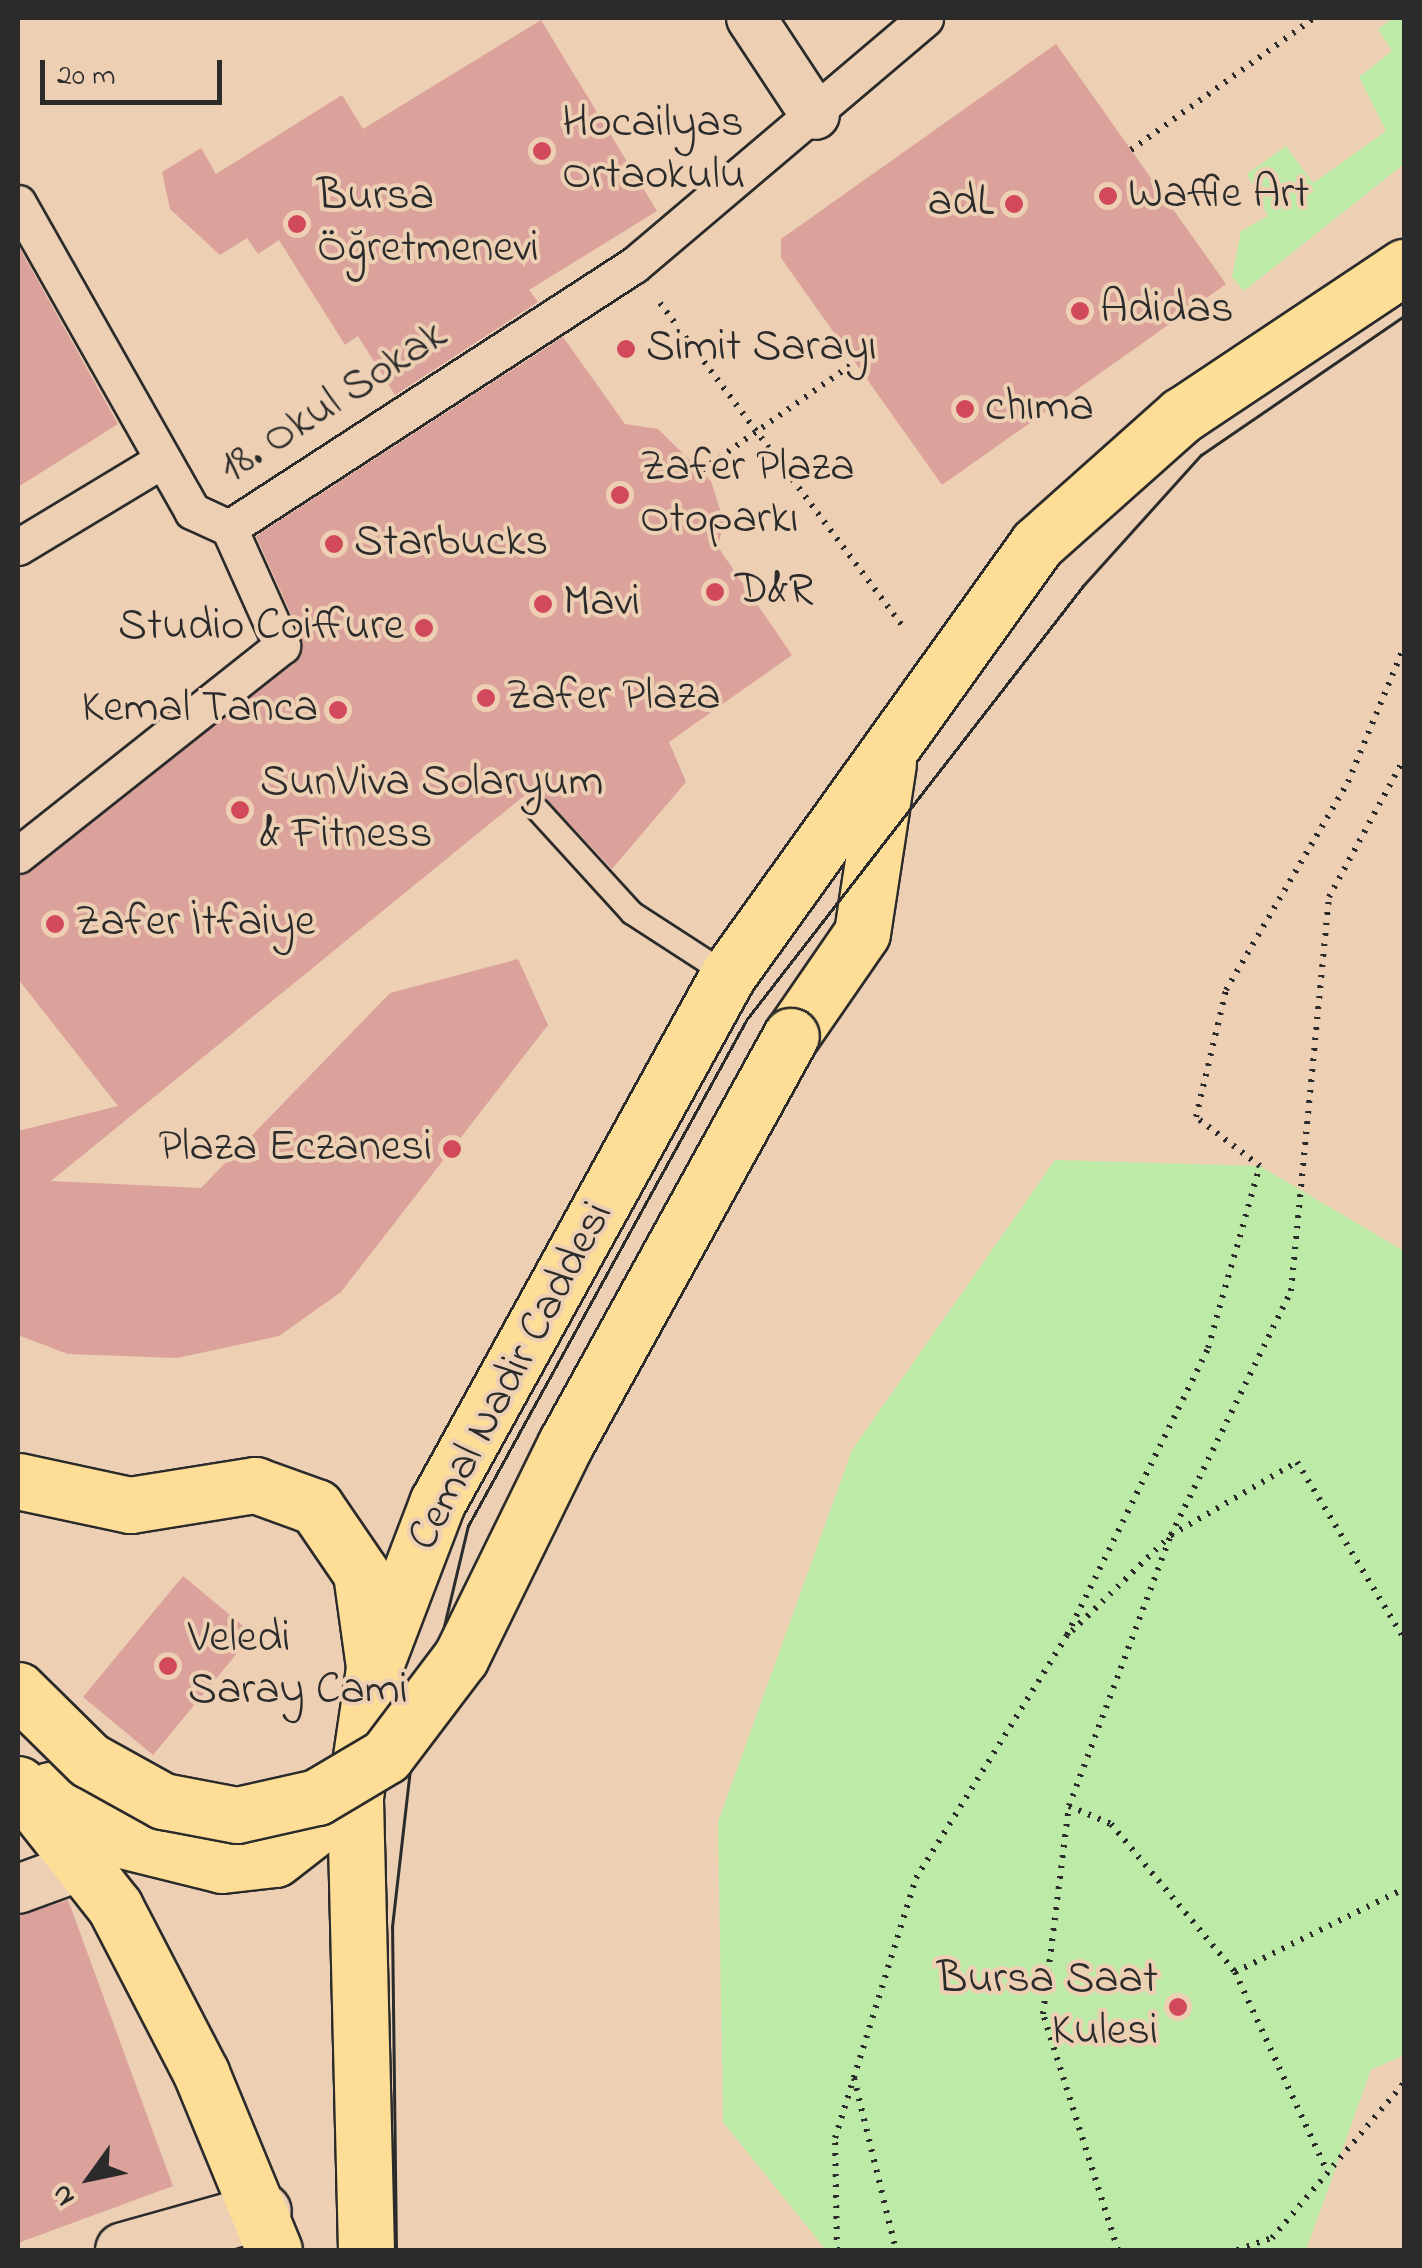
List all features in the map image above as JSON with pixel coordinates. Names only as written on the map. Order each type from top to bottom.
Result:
[{"type":"main road","name":"Cemal Nadir Caddesi","points":[[366,2250],[355,1796],[374,1668],[437,1502],[728,975],[1052,531],[1182,415],[1404,266]]},
{"type":"main road","name":"Cemal Nadir Caddesi","points":[[18,1690],[89,1760],[163,1801],[237,1815],[316,1797],[386,1756],[461,1657],[566,1443],[790,1036],[862,933],[888,757]]},
{"type":"main road","points":[[18,1481],[130,1504],[255,1485],[316,1508],[361,1573],[374,1668]]},
{"type":"main road","points":[[18,1762],[114,1838],[222,1865],[275,1858],[355,1796]]},
{"type":"main road","points":[[18,1784],[84,1865],[184,2040],[268,2231],[123,2250]]},
{"type":"street","points":[[751,18],[815,115]]},
{"type":"street","name":"18. Okul Sokak","points":[[18,855],[282,646],[229,528],[633,266],[926,18]]},
{"type":"street","points":[[18,203],[192,512],[229,528]]},
{"type":"street","points":[[18,547],[162,460]]},
{"type":"street","points":[[18,1890],[84,1865]]},
{"type":"lane","points":[[538,810],[632,914],[728,975]]},
{"type":"path","points":[[1131,150],[1314,18]]},
{"type":"path","points":[[633,266],[944,682]]},
{"type":"path","points":[[702,470],[855,362]]},
{"type":"path","points":[[837,2250],[835,2138],[916,1878],[1067,1635],[1208,1348],[1260,1166],[1196,1116],[1226,990],[1348,782],[1404,647]]},
{"type":"path","points":[[1118,2250],[1043,2014],[1069,1806],[1171,1535],[1291,1291],[1329,897],[1404,759]]},
{"type":"path","points":[[1067,1635],[1171,1535],[1298,1462],[1404,1639]]},
{"type":"path","points":[[1069,1806],[1111,1824],[1235,1972],[1326,2169]]},
{"type":"path","points":[[1235,1972],[1404,1889]]},
{"type":"path","points":[[854,2077],[896,2250]]},
{"type":"path","points":[[1237,2250],[1272,2238],[1326,2169],[1404,2083]]},
{"type":"green space","points":[[1393,18],[1404,18],[1404,164],[1244,291],[1232,277],[1241,231],[1268,216],[1247,174],[1286,146],[1313,183],[1386,131],[1359,77],[1392,51],[1378,29]]},
{"type":"green space","points":[[1055,1160],[1260,1166],[1404,1251],[1404,2055],[1371,2070],[1306,2250],[826,2250],[723,2122],[718,1822],[852,1450]]},
{"type":"building","points":[[541,20],[657,211],[529,290],[538,302],[395,395],[358,336],[345,345],[279,240],[258,254],[247,238],[220,255],[170,209],[162,172],[201,148],[216,174],[342,95],[363,129]]},
{"type":"building","points":[[1056,44],[1226,284],[942,485],[781,258],[781,239]]},
{"type":"building","points":[[18,245],[118,424],[18,487]]},
{"type":"building","name":"Zafer Plaza","points":[[563,337],[625,424],[658,429],[711,481],[724,522],[718,547],[792,655],[669,742],[686,782],[612,869],[535,787],[51,1181],[201,1188],[390,993],[518,959],[548,1025],[341,1292],[279,1336],[177,1358],[68,1354],[18,1335],[18,1131],[118,1106],[18,979],[18,876],[301,656],[301,637],[256,536]]},
{"type":"building","name":"Veledi Saray Cami","points":[[183,1576],[253,1634],[153,1755],[83,1697]]},
{"type":"building","points":[[68,1900],[173,2186],[18,2243],[18,1916]]},
{"type":"tram line","points":[[396,2250],[392,1927],[410,1769],[468,1526],[747,1019],[1083,586],[1201,455],[1404,316]]},
{"type":"place","name":"Hocailyas Ortaokulu","points":[[542,151]]},
{"type":"place","name":"Waffle Art","points":[[1108,196]]},
{"type":"place","name":"adL","points":[[1014,204]]},
{"type":"place","name":"Bursa Öğretmenevi","points":[[297,224]]},
{"type":"place","name":"Adidas","points":[[1080,311]]},
{"type":"place","name":"Simit Sarayı","points":[[626,349]]},
{"type":"place","name":"chıma","points":[[965,409]]},
{"type":"place","name":"Zafer Plaza Otoparkı","points":[[620,495]]},
{"type":"place","name":"Starbucks","points":[[334,544]]},
{"type":"place","name":"D&R","points":[[715,592]]},
{"type":"place","name":"Mavi","points":[[543,604]]},
{"type":"place","name":"Studio Coiffure","points":[[424,628]]},
{"type":"place","name":"Zafer Plaza","points":[[486,698]]},
{"type":"place","name":"Kemal Tanca","points":[[338,710]]},
{"type":"place","name":"SunViva Solaryum & Fitness","points":[[240,810]]},
{"type":"place","name":"Zafer İtfaiye","points":[[55,924]]},
{"type":"place","name":"Plaza Eczanesi","points":[[452,1149]]},
{"type":"place","name":"Veledi Saray Cami","points":[[168,1666]]},
{"type":"place","name":"Bursa Saat Kulesi","points":[[1178,2007]]}]
